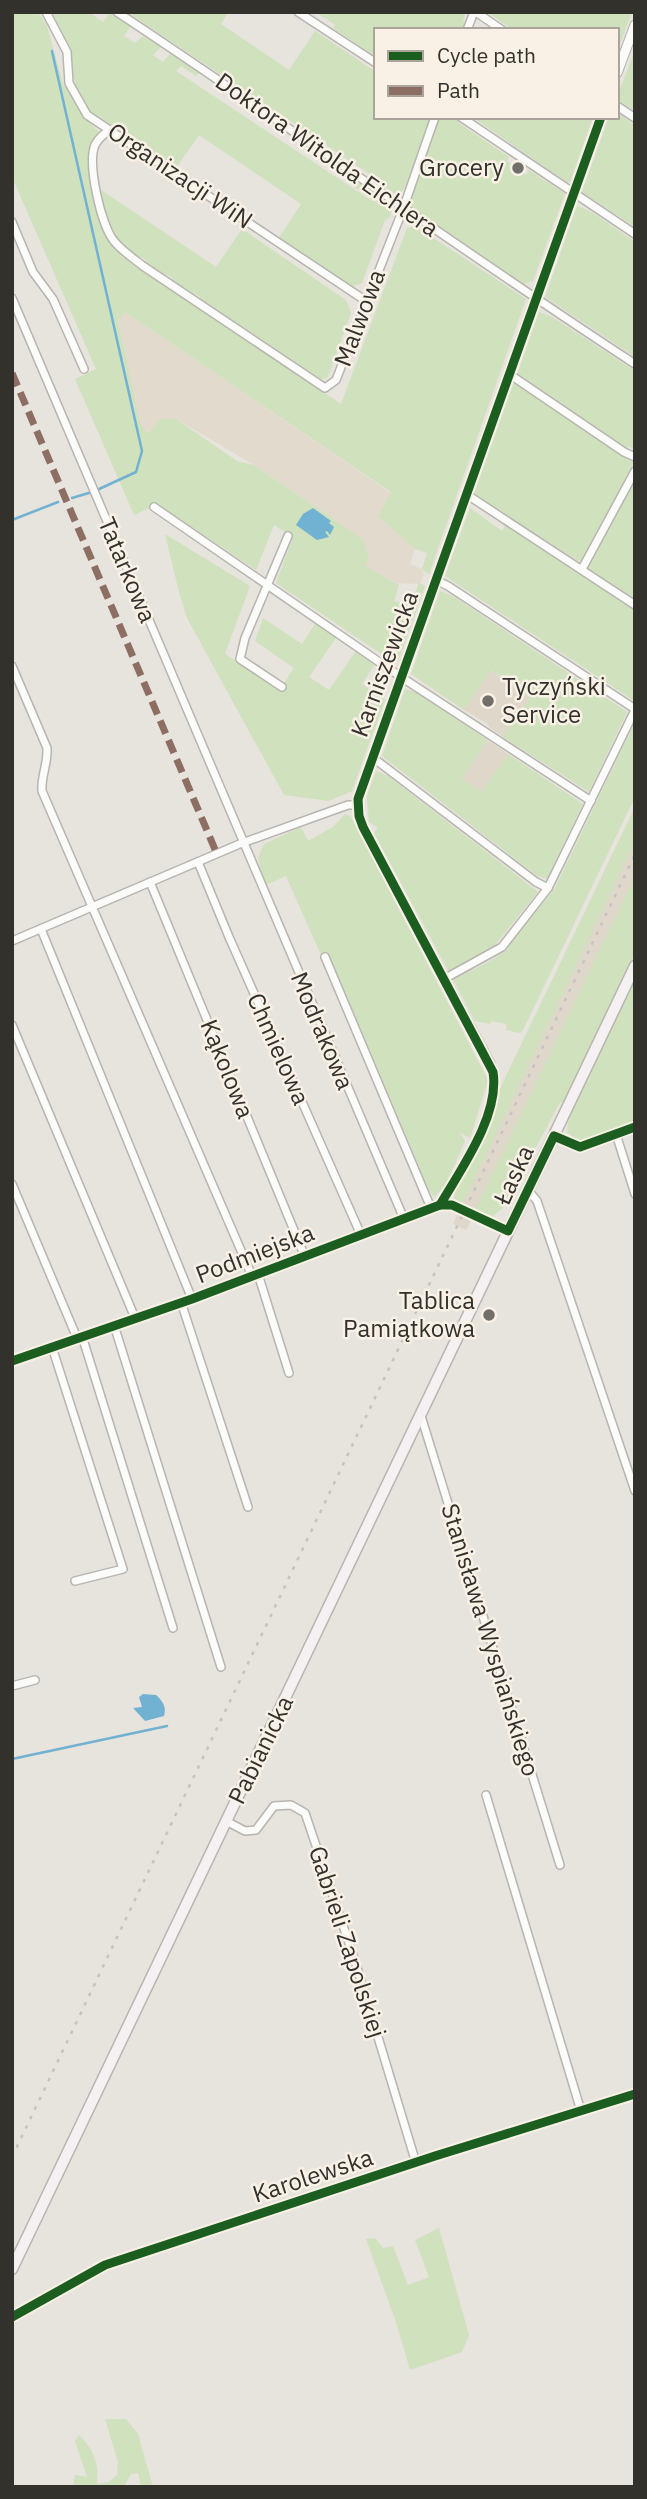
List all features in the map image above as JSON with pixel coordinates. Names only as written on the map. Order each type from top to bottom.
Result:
[{"type":"main road","name":"Łaska","points":[[508,1231],[635,966]]},
{"type":"main road","name":"Pabianicka","points":[[12,2269],[508,1231]]},
{"type":"street","name":"Organizacji WiN","points":[[46,12],[67,52],[69,82],[87,115],[366,301]]},
{"type":"street","name":"Doktora Witolda Eichlera","points":[[117,12],[402,209],[635,364]]},
{"type":"street","points":[[298,12],[374,62]]},
{"type":"street","points":[[468,28],[475,12],[499,28]]},
{"type":"street","points":[[619,69],[635,25]]},
{"type":"street","points":[[619,107],[635,118]]},
{"type":"street","name":"Malwowa","points":[[110,130],[94,146],[93,160],[95,185],[112,239],[143,266],[325,388],[335,380],[434,119]]},
{"type":"street","points":[[464,119],[635,234]]},
{"type":"street","name":"Karniszewicka","points":[[357,805],[361,787],[600,119]]},
{"type":"street","points":[[12,222],[33,272],[53,299],[84,369]]},
{"type":"street","name":"Tatarkowa","points":[[12,298],[242,843]]},
{"type":"street","points":[[509,374],[624,453],[635,457]]},
{"type":"street","points":[[582,569],[635,471]]},
{"type":"street","points":[[466,494],[635,605]]},
{"type":"street","points":[[154,507],[401,677],[591,801]]},
{"type":"street","points":[[282,687],[240,659],[245,638],[266,584],[288,536]]},
{"type":"street","points":[[436,580],[635,710],[548,888],[502,947],[444,979]]},
{"type":"street","points":[[12,666],[47,748],[48,761],[41,776],[42,791],[90,906],[255,1275],[289,1373]]},
{"type":"street","points":[[372,757],[536,882],[548,888]]},
{"type":"street","points":[[12,942],[90,906],[242,843],[348,805],[357,805],[367,834],[490,1063],[494,1078],[490,1103],[478,1140],[440,1205]]},
{"type":"street","name":"Modrakowa","points":[[242,843],[404,1219]]},
{"type":"street","name":"Chmielowa","points":[[198,862],[360,1235]]},
{"type":"street","name":"Kąkolowa","points":[[150,882],[305,1257]]},
{"type":"street","points":[[41,929],[192,1299]]},
{"type":"street","points":[[325,957],[431,1208]]},
{"type":"street","points":[[12,1025],[135,1318]]},
{"type":"street","points":[[554,1136],[580,1147],[635,1127]]},
{"type":"street","points":[[616,1134],[635,1194]]},
{"type":"street","points":[[12,1184],[79,1337],[173,1628]]},
{"type":"street","points":[[528,1190],[537,1201],[635,1491]]},
{"type":"street","points":[[440,1205],[452,1205],[508,1231]]},
{"type":"street","name":"Podmiejska","points":[[14,1360],[192,1299],[440,1205]]},
{"type":"street","points":[[181,1302],[248,1507]]},
{"type":"street","points":[[114,1325],[221,1667]]},
{"type":"street","points":[[52,1347],[123,1569],[75,1581]]},
{"type":"street","points":[[12,1351],[14,1360]]},
{"type":"street","name":"Stanisława Wyspiańskiego","points":[[420,1415],[559,1865]]},
{"type":"street","points":[[12,1686],[35,1680]]},
{"type":"street","points":[[486,1795],[581,2111]]},
{"type":"street","name":"Gabrieli Zapolskiej","points":[[226,1821],[245,1831],[256,1830],[274,1806],[291,1805],[305,1813],[355,1961],[416,2163]]},
{"type":"street","name":"Karolewska","points":[[12,2317],[105,2265],[635,2094]]},
{"type":"shaded area","points":[[124,311],[391,493],[379,516],[415,549],[410,564],[422,569],[424,574],[420,584],[396,583],[364,566],[368,559],[364,540],[254,465],[176,419],[160,419],[149,435],[139,422],[118,322]]},
{"type":"shaded area","points":[[490,670],[530,697],[503,737],[488,724],[464,710]]},
{"type":"shaded area","points":[[487,740],[508,754],[481,792],[462,779]]},
{"type":"shaded area","points":[[635,826],[635,905],[466,1230],[453,1224]]},
{"type":"green space","points":[[12,12],[37,12],[46,23],[64,87],[69,85],[85,118],[100,133],[90,150],[91,182],[105,235],[124,257],[341,404],[407,228],[415,226],[526,299],[429,574],[422,569],[427,553],[415,549],[378,516],[391,492],[125,312],[118,321],[140,423],[148,434],[160,419],[176,419],[237,461],[254,465],[364,540],[369,560],[365,566],[399,585],[394,601],[410,606],[419,583],[425,586],[398,662],[386,657],[276,583],[293,537],[274,525],[256,570],[158,504],[134,515],[75,379],[96,369],[12,177]]},
{"type":"green space","points":[[48,12],[89,12],[103,22],[110,13],[131,26],[124,36],[135,43],[143,36],[161,47],[153,55],[163,62],[171,53],[200,72],[196,76],[181,66],[176,71],[381,207],[353,186],[356,179],[393,204],[362,283],[351,287],[279,238],[301,204],[199,135],[176,168],[97,115],[94,117],[79,93],[63,37]]},
{"type":"green space","points":[[127,12],[228,12],[221,24],[289,70],[315,31],[374,71],[374,119],[430,119],[400,194],[393,193],[370,177],[371,175]]},
{"type":"green space","points":[[316,12],[462,12],[465,15],[463,21],[466,23],[464,28],[374,28],[374,56],[333,28],[335,25]]},
{"type":"green space","points":[[487,12],[632,12],[619,47],[619,28],[510,28]]},
{"type":"green space","points":[[635,50],[635,111],[619,101],[619,92]]},
{"type":"green space","points":[[619,114],[635,126],[635,227],[582,192],[608,119],[619,119]]},
{"type":"green space","points":[[439,119],[456,119],[509,157],[507,161],[526,175],[529,170],[565,194],[533,281],[524,284],[419,217],[411,208],[410,198]]},
{"type":"green space","points":[[475,119],[592,119],[570,182]]},
{"type":"green space","points":[[101,190],[216,267],[242,229],[346,300],[351,313],[328,377],[319,380],[257,339],[251,332],[250,334],[228,320],[223,313],[221,315],[194,293],[193,296],[166,274],[164,276],[145,264],[146,260],[141,257],[138,259],[128,252],[111,229]]},
{"type":"green space","points":[[577,206],[590,211],[635,242],[635,357],[545,297]]},
{"type":"green space","points":[[539,312],[552,317],[635,371],[635,450],[629,446],[626,449],[517,375]]},
{"type":"green space","points":[[514,382],[634,463],[582,560],[578,561],[474,494]]},
{"type":"green space","points":[[635,480],[635,600],[587,568]]},
{"type":"green space","points":[[470,508],[502,531],[506,525],[635,610],[633,700],[445,576]]},
{"type":"green space","points":[[165,534],[250,586],[225,654],[280,689],[294,668],[255,641],[263,618],[302,644],[315,624],[336,638],[309,677],[329,690],[356,651],[375,664],[362,684],[385,700],[352,791],[329,801],[284,795],[187,618]]},
{"type":"green space","points":[[440,591],[453,596],[627,712],[589,792],[503,737],[530,697],[491,670],[464,710],[411,674]]},
{"type":"green space","points":[[405,689],[419,693],[487,740],[462,779],[481,792],[508,754],[583,804],[547,879],[536,875],[382,756]]},
{"type":"green space","points":[[635,722],[635,797],[523,1030],[520,1033],[506,1030],[506,1024],[475,1021],[453,979],[504,952],[555,888]]},
{"type":"green space","points":[[376,771],[388,776],[538,892],[495,945],[449,972],[374,833],[378,828],[369,822],[367,796]]},
{"type":"green space","points":[[635,807],[635,842],[462,1205],[454,1199],[455,1190],[485,1135],[496,1097]]},
{"type":"green space","points":[[345,814],[351,817],[488,1080],[470,1138],[460,1133],[465,1141],[445,1186],[434,1197],[418,1172],[420,1168],[328,952],[321,955],[286,876],[264,886],[258,858],[264,844],[301,827],[308,841],[333,827]]},
{"type":"green space","points":[[635,876],[635,953],[563,1104],[560,1102],[505,1206],[493,1216],[475,1210]]},
{"type":"green space","points":[[635,979],[635,1123],[578,1141],[567,1132],[569,1115]]},
{"type":"green space","points":[[439,2228],[469,2335],[462,2352],[410,2370],[366,2239],[375,2238],[383,2248],[393,2246],[408,2285],[429,2277],[415,2240]]},
{"type":"green space","points":[[105,2419],[126,2419],[138,2434],[153,2487],[141,2487],[138,2473],[131,2474],[124,2487],[73,2487],[75,2475],[87,2477],[75,2441],[79,2435],[94,2457],[97,2484],[109,2482],[117,2475],[118,2462]]},
{"type":"water","points":[[313,508],[331,521],[329,523],[334,527],[330,535],[325,532],[329,537],[317,540],[296,525],[303,514]]},
{"type":"water","points":[[143,1694],[156,1695],[162,1701],[164,1716],[145,1721],[133,1708],[142,1707],[139,1697]]},
{"type":"waterway","points":[[52,51],[142,451],[136,472],[97,490]]},
{"type":"waterway","points":[[72,498],[92,492]]},
{"type":"waterway","points":[[12,520],[58,502]]},
{"type":"waterway","points":[[12,1759],[167,1726]]},
{"type":"railway","points":[[12,2157],[635,854]]},
{"type":"marked path","points":[[12,373],[217,854]]},
{"type":"cycle path","points":[[440,1205],[485,1123],[494,1089],[493,1072],[363,827],[358,799],[600,119]]},
{"type":"cycle path","points":[[12,1361],[192,1299],[440,1205],[452,1205],[508,1231],[554,1136],[580,1147],[635,1127]]},
{"type":"cycle path","points":[[12,2317],[105,2265],[435,2156],[635,2094]]},
{"type":"place","name":"Grocery","points":[[518,168]]},
{"type":"place","name":"Tyczyński Service","points":[[488,701]]},
{"type":"place","name":"Tablica Pamiątkowa","points":[[489,1315]]}]
